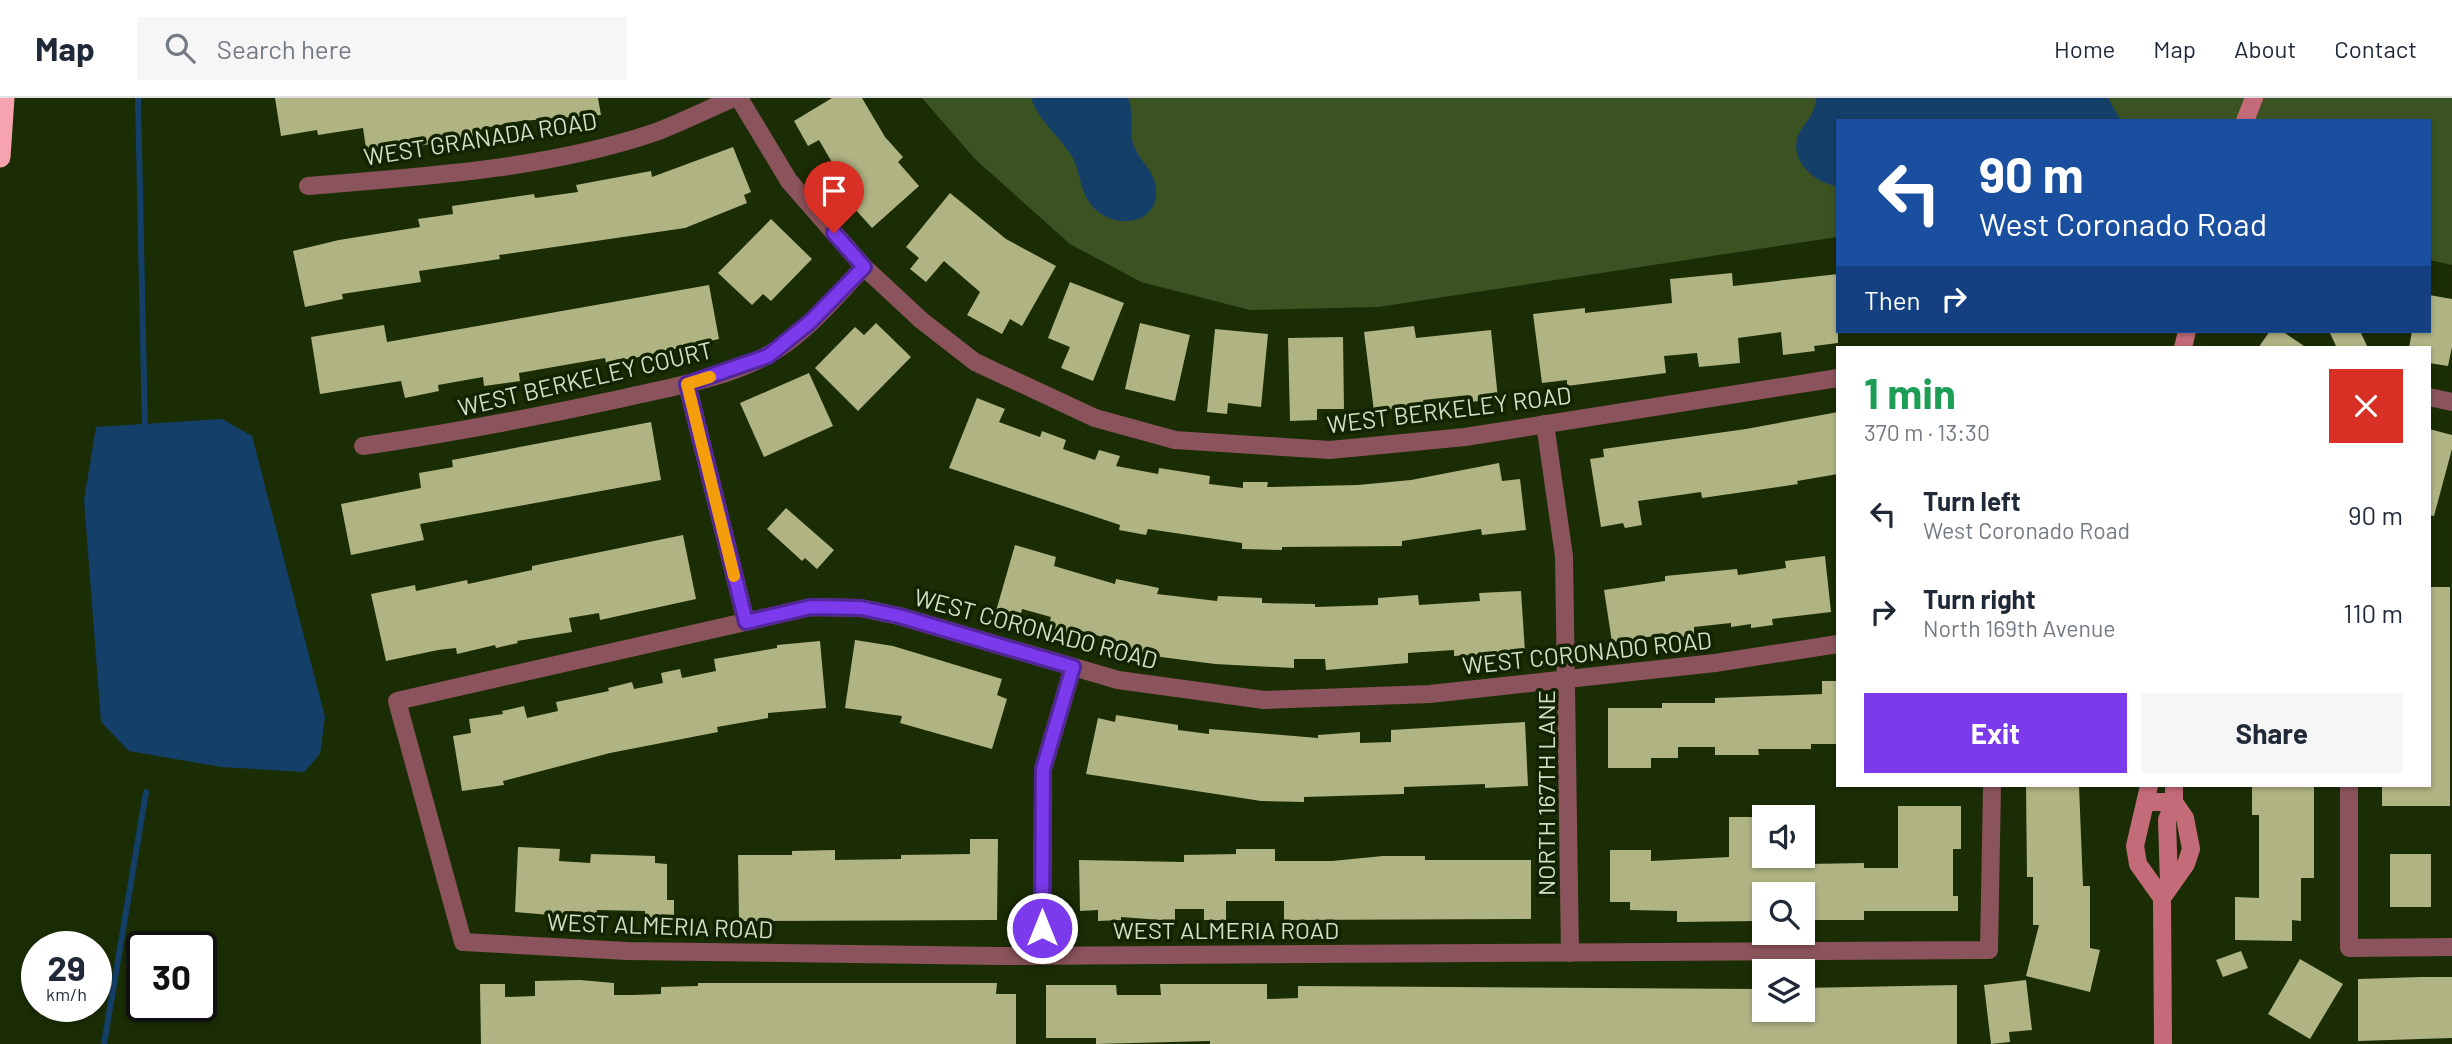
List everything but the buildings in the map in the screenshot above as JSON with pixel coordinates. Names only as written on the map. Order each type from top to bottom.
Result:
[{"type":"highway","points":[[0,157],[4,98]]},
{"type":"street","name":"WEST GRANADA ROAD","points":[[308,186],[403,178],[564,156],[656,132],[737,98]]},
{"type":"street","name":"WEST BERKELEY ROAD","points":[[737,98],[789,181],[864,267],[921,320],[975,362],[1096,418],[1175,440],[1330,450],[1465,437],[1836,378]]},
{"type":"street","points":[[2246,119],[2254,98]]},
{"type":"street","name":"WEST BERKELEY COURT","points":[[363,446],[478,430],[687,384],[768,356],[810,322],[864,267]]},
{"type":"street","points":[[687,384],[746,622]]},
{"type":"street","points":[[2431,397],[2452,402]]},
{"type":"street","name":"NORTH 167TH LANE","points":[[1545,424],[1564,556],[1569,680],[1570,953]]},
{"type":"street","name":"WEST CORONADO ROAD","points":[[463,942],[397,701],[811,607],[861,608],[899,616],[1118,680],[1264,700],[1430,694],[1765,657],[1836,644]]},
{"type":"street","points":[[1042,955],[1043,769],[1073,667]]},
{"type":"street","name":"WEST ALMERIA ROAD","points":[[463,942],[626,951],[1042,955],[1989,950],[1992,787]]},
{"type":"street","points":[[2349,787],[2349,948],[2452,947]]},
{"type":"street","points":[[2163,1044],[2167,820],[2174,794],[2148,794],[2138,824],[2135,846],[2138,864],[2165,891]]},
{"type":"green space","points":[[922,98],[2452,98],[2452,265],[2431,260],[2431,119],[1836,119],[1836,237],[1378,307],[1250,310],[1141,282],[1070,244],[975,159]]},
{"type":"water","points":[[1031,98],[1128,98],[1134,146],[1155,183],[1153,207],[1137,219],[1127,221],[1105,216],[1095,209],[1086,197],[1071,155],[1039,114]]},
{"type":"water","points":[[1816,98],[2108,98],[2120,119],[1836,119],[1836,186],[1814,177],[1798,156],[1797,139]]},
{"type":"water","points":[[222,419],[252,436],[325,717],[320,754],[304,772],[221,767],[129,751],[101,722],[84,500],[96,427]]},
{"type":"waterway","points":[[138,98],[145,432]]},
{"type":"waterway","points":[[104,1044],[146,792]]},
{"type":"slow traffic","points":[[710,377],[687,384],[734,576]]},
{"type":"route","points":[[834,233],[864,267],[810,322],[768,356],[687,384],[746,622],[811,607],[861,608],[899,616],[1073,667],[1043,769],[1042,928]]}]
